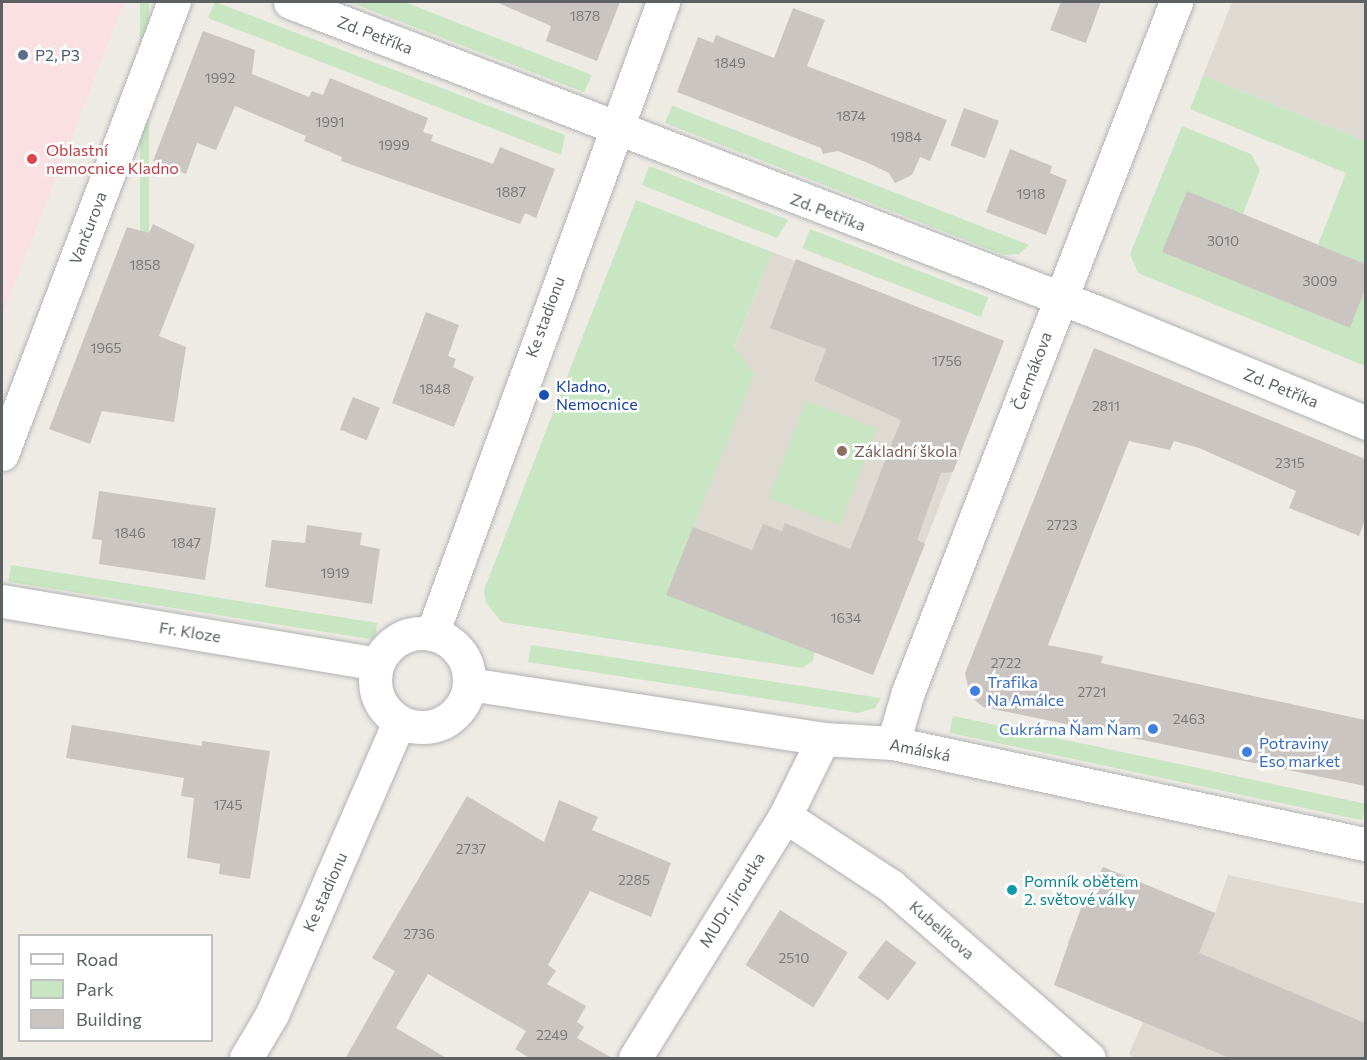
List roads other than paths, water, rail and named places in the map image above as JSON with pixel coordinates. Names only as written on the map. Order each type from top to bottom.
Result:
[{"type":"street","name":"Vančurova","points":[[2,454],[174,2]]},
{"type":"street","name":"Zd. Petříka","points":[[290,2],[613,129],[1060,298],[1365,423]]},
{"type":"street","name":"Ke stadionu","points":[[432,634],[613,129],[663,2]]},
{"type":"street","name":"Čermákova","points":[[893,743],[908,692],[1176,2]]},
{"type":"street","name":"Fr. Kloze","points":[[2,601],[377,664]]},
{"type":"street","points":[[432,634],[464,657],[469,684],[460,709],[439,725],[399,722],[380,703],[377,664],[393,642],[432,634]]},
{"type":"street","name":"Amálská","points":[[469,684],[823,739],[893,743],[1365,844]]},
{"type":"street","name":"Ke stadionu","points":[[246,1059],[272,1014],[399,722]]},
{"type":"street","name":"MUDr. Jiroutka","points":[[635,1059],[785,816],[823,739]]},
{"type":"street","name":"Kubelíkova","points":[[785,816],[891,886],[1089,1059]]},
{"type":"place","name":"P2, P3","points":[[23,55]]},
{"type":"place","name":"Oblastní nemocnice Kladno","points":[[32,159]]},
{"type":"place","name":"Kladno, Nemocnice","points":[[544,395]]},
{"type":"place","name":"Základní škola","points":[[842,451]]},
{"type":"place","name":"Trafika Na Amálce","points":[[975,691]]},
{"type":"place","name":"Cukrárna Ňam Ňam","points":[[1153,729]]},
{"type":"place","name":"Potraviny Eso market","points":[[1247,752]]},
{"type":"place","name":"Pomník obětem 2. světové války","points":[[1012,890]]}]
